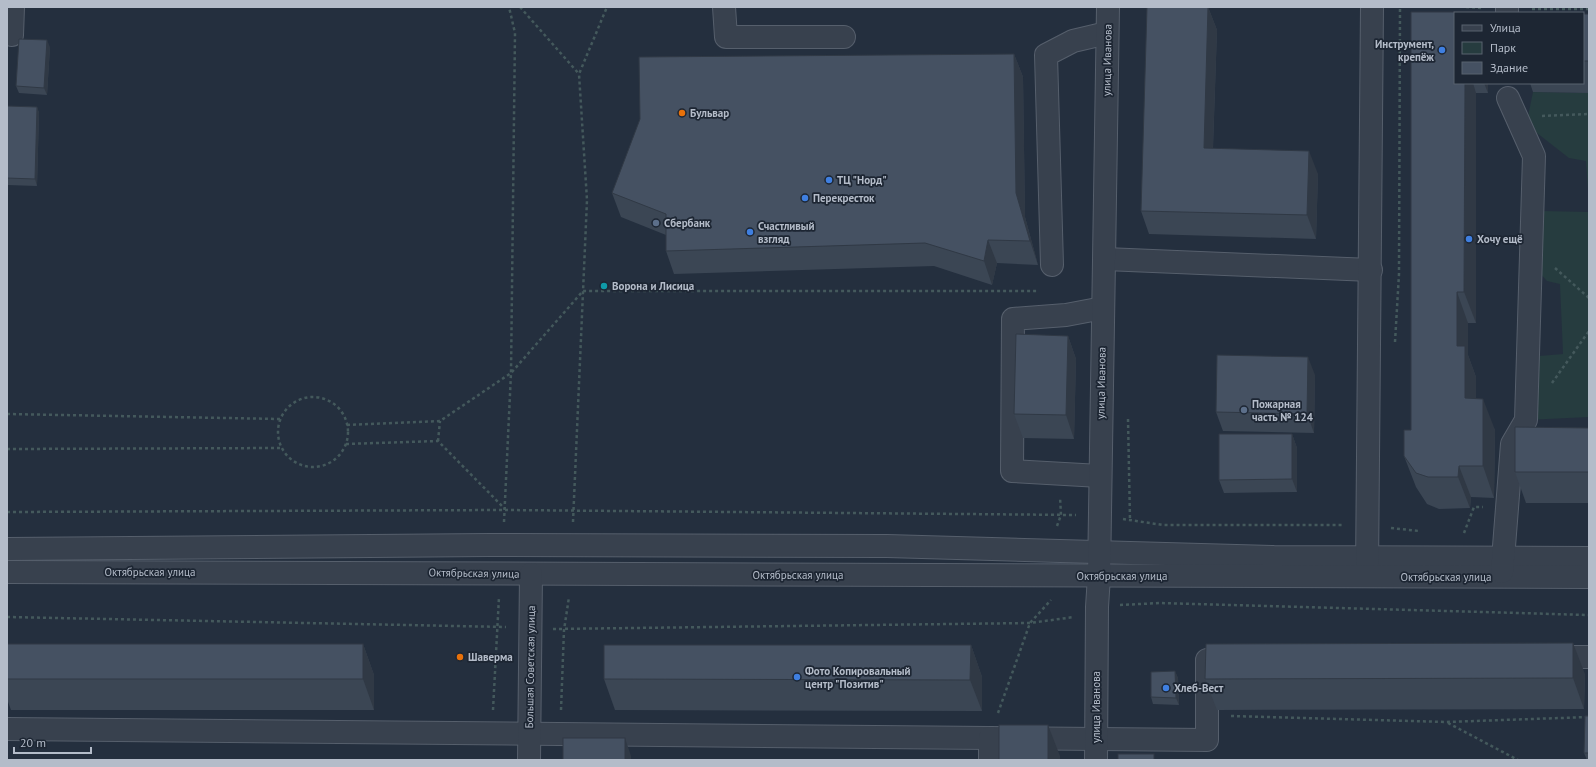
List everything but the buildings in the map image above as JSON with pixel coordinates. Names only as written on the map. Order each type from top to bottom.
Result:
[{"type":"street","points":[[12,35],[13,7]]},
{"type":"street","points":[[724,7],[726,37],[844,37]]},
{"type":"street","name":"улица Иванова","points":[[1096,760],[1096,607],[1099,576],[1102,308],[1105,259],[1108,7]]},
{"type":"street","points":[[7,549],[502,546],[887,546],[1274,557],[1367,567],[1371,270],[1370,163],[1372,7]]},
{"type":"street","points":[[1052,265],[1046,55],[1073,41],[1107,33]]},
{"type":"street","points":[[1512,107],[1534,156],[1526,420],[1512,444],[1502,567],[1589,558]]},
{"type":"street","points":[[1105,259],[1371,270]]},
{"type":"street","points":[[1100,476],[1012,471],[1013,319],[1066,315],[1102,308]]},
{"type":"street","points":[[1512,444],[1535,444]]},
{"type":"street","name":"Октябрьская улица","points":[[7,572],[1099,576],[1367,567],[1502,567],[1589,577]]},
{"type":"street","name":"Большая Советская улица","points":[[529,760],[531,574]]},
{"type":"street","points":[[1525,658],[1589,657]]},
{"type":"street","points":[[7,729],[529,735],[1207,740],[1207,660],[1231,660]]},
{"type":"street","points":[[990,738],[990,760]]},
{"type":"path","points":[[502,546],[511,373],[515,33],[509,7]]},
{"type":"path","points":[[520,7],[579,74]]},
{"type":"path","points":[[572,546],[587,200],[579,74],[607,7]]},
{"type":"path","points":[[1512,107],[1589,114]]},
{"type":"path","points":[[1531,247],[1589,298]]},
{"type":"path","points":[[347,425],[440,421],[511,373],[583,291],[1039,291]]},
{"type":"path","points":[[1550,386],[1589,331]]},
{"type":"path","points":[[316,397],[327,400],[336,406],[343,415],[347,425],[346,444],[340,454],[332,461],[321,466],[310,467],[299,464],[289,458],[282,448],[278,429],[280,420],[286,410],[294,402],[305,398],[316,397]]},
{"type":"path","points":[[7,414],[280,420]]},
{"type":"path","points":[[438,441],[440,421]]},
{"type":"path","points":[[346,444],[438,441],[505,510]]},
{"type":"path","points":[[7,449],[282,448]]},
{"type":"path","points":[[1052,550],[1052,544],[1061,515],[1060,474]]},
{"type":"path","points":[[7,512],[505,510],[1061,515],[1100,516],[1163,525],[1368,525],[1424,532]]},
{"type":"path","points":[[492,734],[500,573]]},
{"type":"path","points":[[560,735],[564,630],[572,574]]},
{"type":"path","points":[[990,738],[1030,623],[1051,601],[1052,576]]},
{"type":"path","points":[[7,617],[498,628],[531,627],[564,630],[1030,623],[1079,616],[1096,607],[1160,603],[1589,614]]},
{"type":"path","points":[[1207,716],[1446,722],[1589,717]]},
{"type":"path","points":[[1446,722],[1518,760]]},
{"type":"green space","points":[[1533,92],[1589,93],[1589,204],[1586,161],[1569,158],[1528,126],[1528,116]]},
{"type":"green space","points":[[1542,211],[1589,212],[1589,417],[1526,420],[1527,357],[1563,354],[1560,284],[1547,281],[1538,271]]},
{"type":"place","name":"Инструмент, крепёж","points":[[1442,50]]},
{"type":"place","name":"Бульвар","points":[[682,113]]},
{"type":"place","name":"ТЦ \"Норд\"","points":[[829,180]]},
{"type":"place","name":"Перекресток","points":[[805,198]]},
{"type":"place","name":"Сбербанк","points":[[656,223]]},
{"type":"place","name":"Счастливый взгляд","points":[[750,232]]},
{"type":"place","name":"Хочу ещё","points":[[1469,239]]},
{"type":"place","name":"Ворона и Лисица","points":[[604,286]]},
{"type":"place","name":"Пожарная часть № 124","points":[[1244,410]]},
{"type":"place","name":"Шаверма","points":[[460,657]]},
{"type":"place","name":"Фото Копировальный центр \"Позитив\"","points":[[797,677]]},
{"type":"place","name":"Хлеб-Вест","points":[[1166,688]]}]
